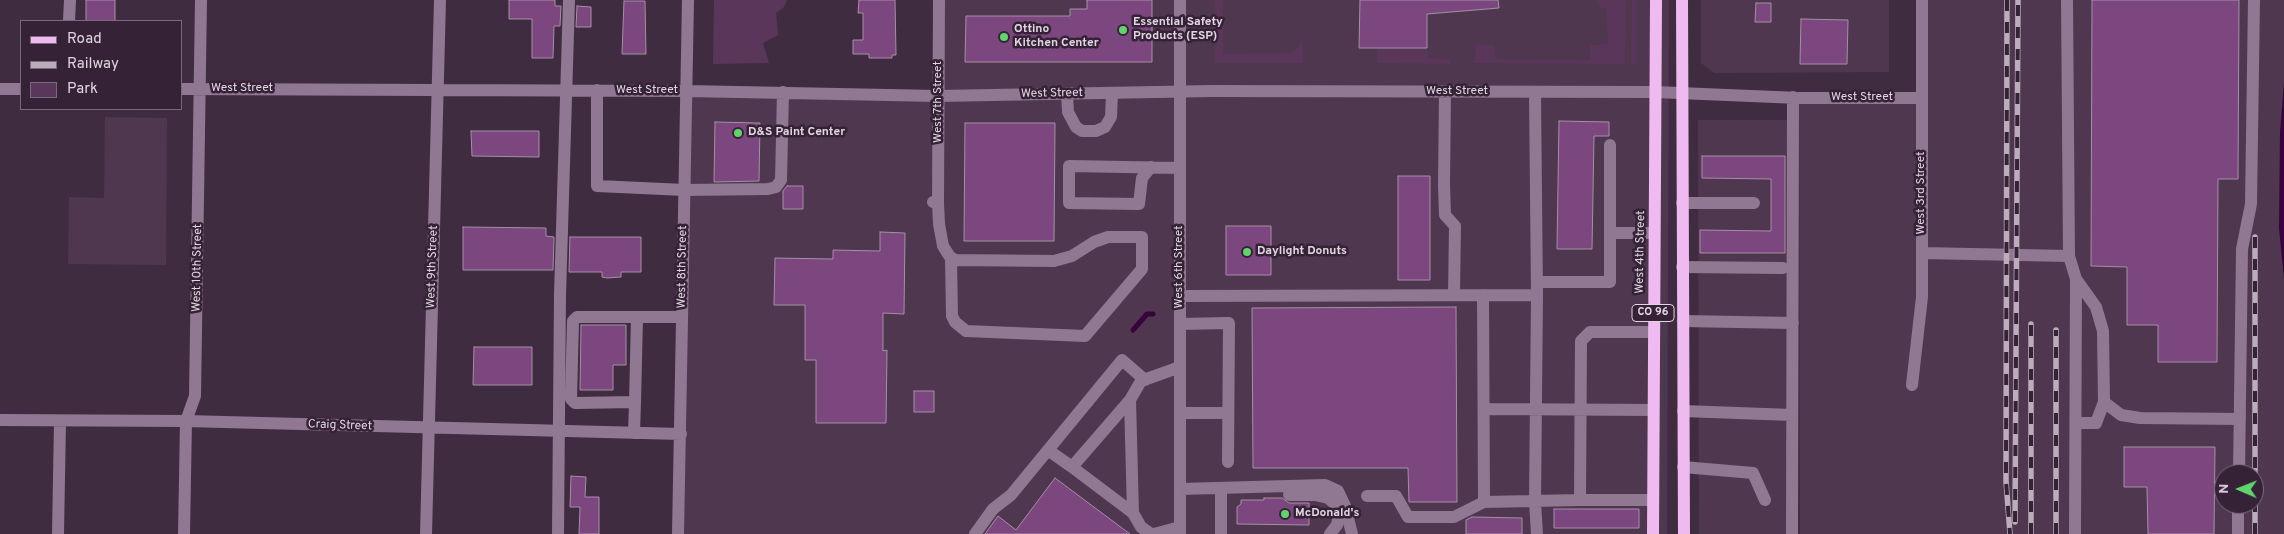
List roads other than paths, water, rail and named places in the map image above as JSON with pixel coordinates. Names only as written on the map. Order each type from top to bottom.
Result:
[{"type":"main road","name":"West 4th Street","points":[[1653,534],[1656,0]]},
{"type":"main road","name":"CO 96","points":[[1682,0],[1684,534]]},
{"type":"street","points":[[69,20],[70,0]]},
{"type":"street","name":"West 10th Street","points":[[184,534],[186,421],[195,396],[202,0]]},
{"type":"street","name":"West 9th Street","points":[[426,534],[440,0]]},
{"type":"street","points":[[558,534],[560,296],[569,0]]},
{"type":"street","name":"West 8th Street","points":[[678,534],[688,0]]},
{"type":"street","name":"West 7th Street","points":[[939,0],[936,203],[943,246],[951,258]]},
{"type":"street","name":"West 6th Street","points":[[1180,0],[1180,531]]},
{"type":"street","name":"West 3rd Street","points":[[1912,385],[1919,334],[1922,253],[1922,0]]},
{"type":"street","points":[[2068,0],[2069,256],[2076,279],[2075,534]]},
{"type":"street","points":[[2239,464],[2242,249],[2251,204],[2254,0]]},
{"type":"street","points":[[0,89],[20,89]]},
{"type":"street","name":"West Street","points":[[182,89],[596,90],[938,96],[1112,93],[1682,92],[1794,97],[1922,98]]},
{"type":"street","points":[[596,90],[597,186],[685,190],[768,189],[776,187],[781,180],[783,92]]},
{"type":"street","points":[[1445,92],[1444,195],[1445,214],[1455,226],[1454,295]]},
{"type":"street","points":[[1067,94],[1071,120],[1079,129],[1089,131],[1102,129],[1109,122],[1112,114],[1112,93]]},
{"type":"street","points":[[1535,93],[1537,289],[1535,502],[1537,534]]},
{"type":"street","points":[[1792,534],[1794,97]]},
{"type":"street","points":[[1180,296],[1483,295],[1610,282],[1610,144]]},
{"type":"street","points":[[1150,167],[1142,178],[1139,204],[1069,203],[1069,166],[1150,167],[1180,168]]},
{"type":"street","points":[[1682,203],[1754,203]]},
{"type":"street","points":[[1610,232],[1654,233]]},
{"type":"street","points":[[1108,237],[1142,237],[1142,268],[1085,336],[966,331],[955,322],[952,316],[951,258],[955,260],[1054,261],[1072,256],[1094,242],[1108,237]]},
{"type":"street","points":[[1922,253],[2069,256]]},
{"type":"street","points":[[1682,267],[1783,268]]},
{"type":"street","points":[[2076,279],[2096,307],[2104,331],[2104,402],[2096,423],[2076,423]]},
{"type":"street","points":[[1483,295],[1484,502]]},
{"type":"street","points":[[635,402],[575,403],[571,399],[573,321],[577,317],[682,317]]},
{"type":"street","points":[[634,433],[637,318]]},
{"type":"street","points":[[1683,320],[1793,323]]},
{"type":"street","points":[[1180,324],[1229,324],[1228,462]]},
{"type":"street","points":[[1580,500],[1581,341],[1590,332],[1653,332]]},
{"type":"street","points":[[975,534],[993,509],[1011,495],[1122,360],[1145,380]]},
{"type":"street","points":[[1072,467],[1130,400],[1142,381],[1180,368]]},
{"type":"street","points":[[1130,400],[1133,514]]},
{"type":"street","points":[[2104,402],[2121,415],[2140,418],[2240,420]]},
{"type":"street","points":[[1484,409],[1653,410]]},
{"type":"street","points":[[1683,411],[1792,415]]},
{"type":"street","points":[[1180,413],[1228,413]]},
{"type":"street","name":"Craig Street","points":[[0,420],[186,421],[428,429],[681,434]]},
{"type":"street","points":[[58,534],[60,421]]},
{"type":"street","points":[[1048,450],[1133,514],[1141,527],[1152,534],[1180,531]]},
{"type":"street","points":[[1683,466],[1753,473],[1766,500]]},
{"type":"street","points":[[1180,488],[1325,485],[1338,491],[1345,506],[1352,534]]},
{"type":"street","points":[[1223,488],[1240,496],[1315,495],[1328,498],[1336,505],[1339,515],[1335,531]]},
{"type":"street","points":[[1221,534],[1223,488]]},
{"type":"street","points":[[1367,496],[1396,496],[1408,517],[1454,517],[1484,502],[1653,500]]},
{"type":"street","points":[[2238,514],[2238,534]]},
{"type":"waterway","points":[[1133,330],[1147,314],[1153,314]]},
{"type":"railway","points":[[2007,0],[2006,481],[2010,534]]},
{"type":"railway","points":[[2015,522],[2018,0]]},
{"type":"railway","points":[[2255,237],[2255,534]]},
{"type":"railway","points":[[2031,324],[2031,534]]},
{"type":"railway","points":[[2056,330],[2056,534]]},
{"type":"place","name":"Essential Safety Products (ESP)","points":[[1123,30]]},
{"type":"place","name":"Ottino Kitchen Center","points":[[1004,37]]},
{"type":"place","name":"D&S Paint Center","points":[[738,133]]},
{"type":"place","name":"Daylight Donuts","points":[[1247,252]]},
{"type":"place","name":"McDonald's","points":[[1285,514]]}]
